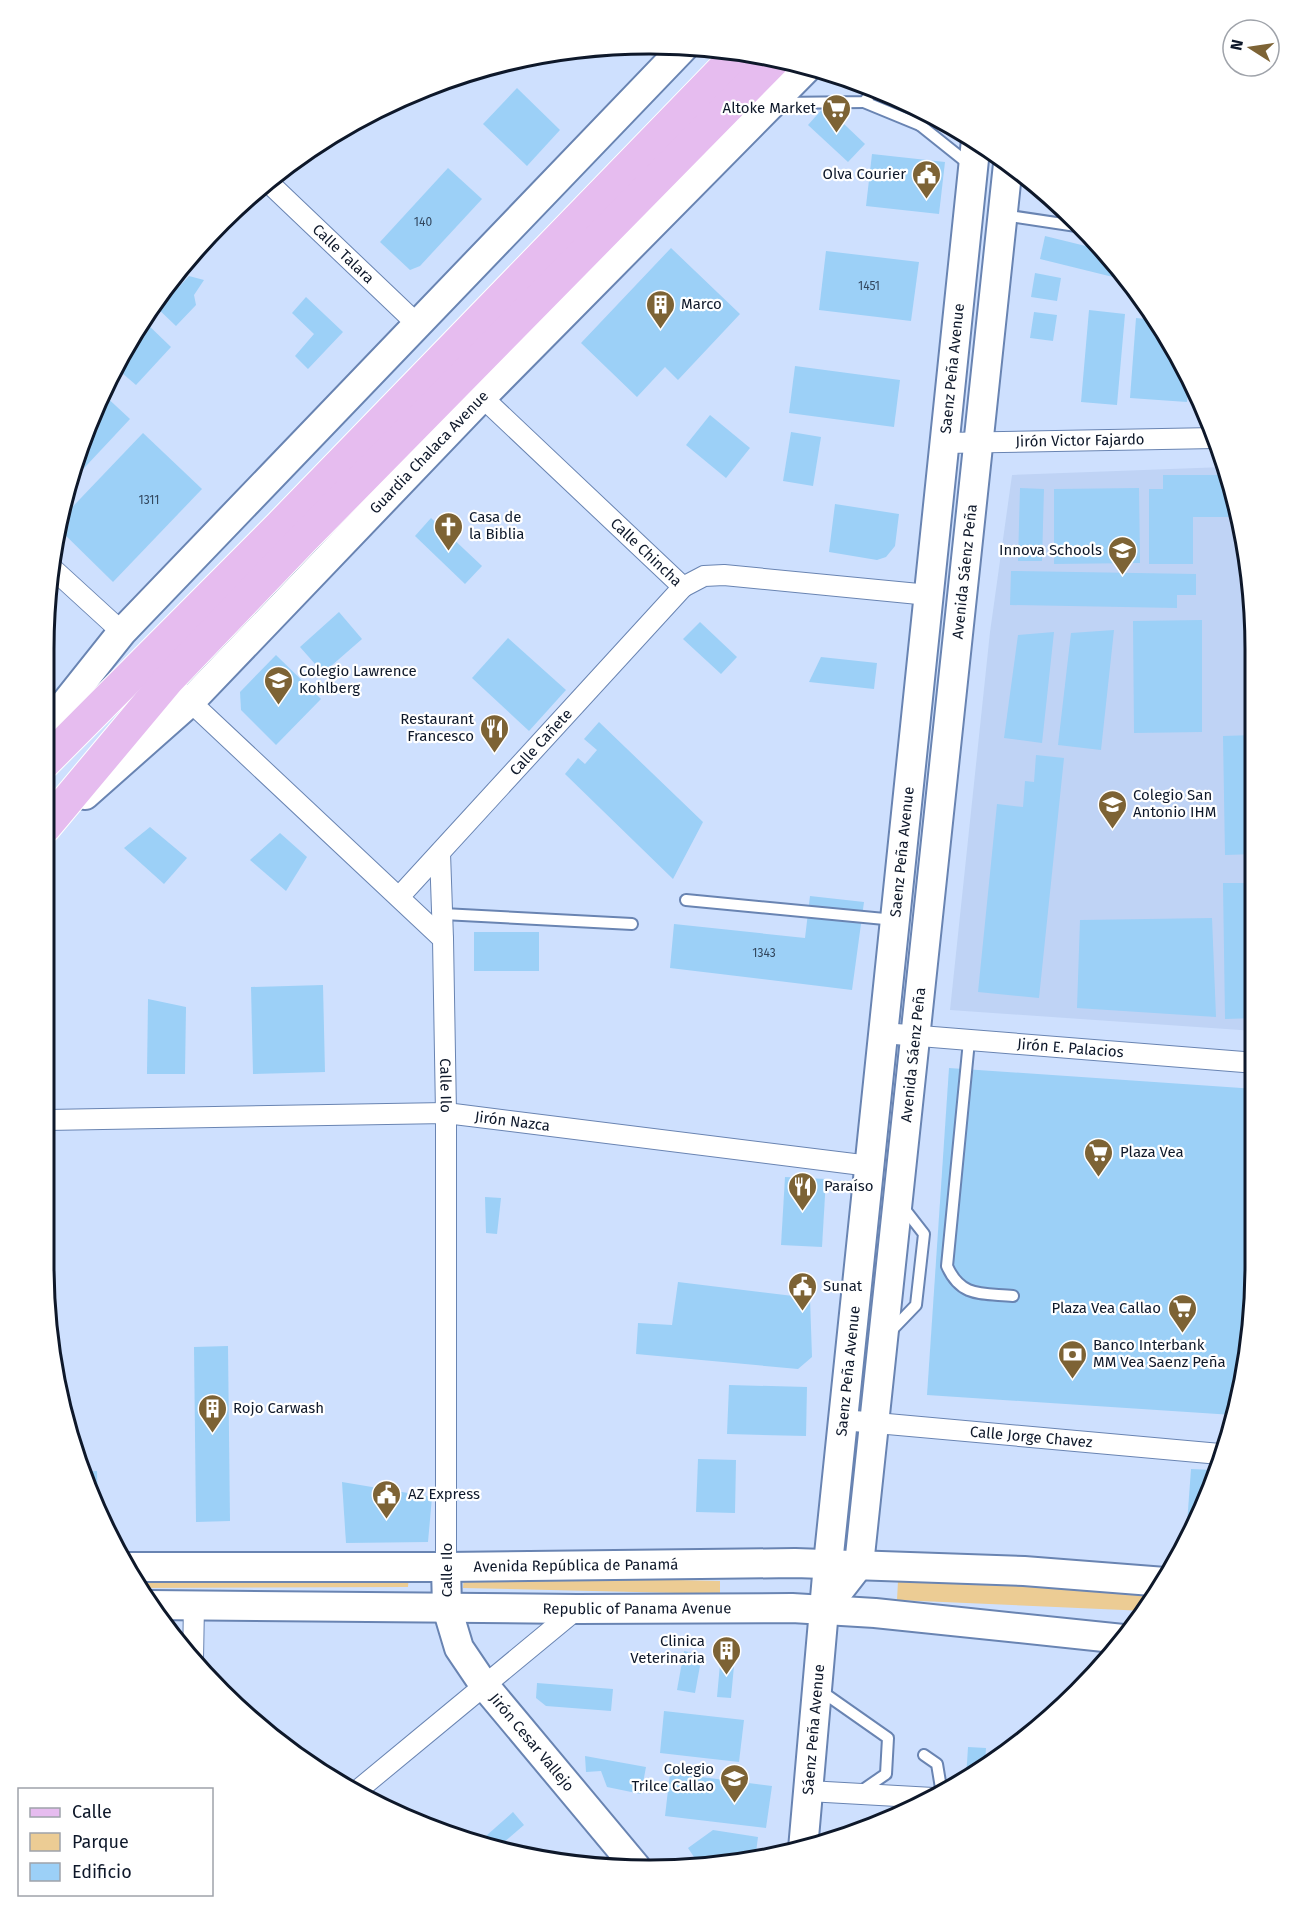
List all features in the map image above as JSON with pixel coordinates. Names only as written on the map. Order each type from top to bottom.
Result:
[{"type":"main road","points":[[54,717],[122,632],[677,55]]},
{"type":"main road","name":"Guardia Chalaca Avenue","points":[[54,818],[291,533],[733,60]]},
{"type":"main road","name":"Guardia Chalaca Avenue","points":[[54,754],[291,533],[768,66]]},
{"type":"main road","name":"Guardia Chalaca Avenue","points":[[54,821],[190,702],[482,397],[802,73]]},
{"type":"main road","name":"Saenz Peña Avenue","points":[[828,1564],[974,154]]},
{"type":"main road","points":[[978,442],[1007,173]]},
{"type":"main road","name":"Avenida Sáenz Peña","points":[[859,1565],[978,442]]},
{"type":"main road","name":"Avenida República de Panamá","points":[[137,1567],[447,1567],[795,1563],[1024,1571],[1153,1581]]},
{"type":"main road","points":[[824,1610],[828,1564]]},
{"type":"main road","points":[[824,1610],[859,1565]]},
{"type":"main road","name":"Calle Ilo","points":[[447,1567],[447,1608]]},
{"type":"main road","name":"Republic of Panama Avenue","points":[[161,1605],[577,1609],[792,1608],[875,1613],[1113,1638]]},
{"type":"main road","name":"Jirón Cesar Vallejo","points":[[447,1608],[459,1648],[484,1685],[630,1859]]},
{"type":"main road","name":"Sáenz Peña Avenue","points":[[804,1840],[824,1610]]},
{"type":"street","name":"Calle Talara","points":[[274,188],[417,324]]},
{"type":"street","name":"Calle Chincha","points":[[482,397],[682,588],[704,576],[724,575],[928,595]]},
{"type":"street","name":"Jirón Victor Fajardo","points":[[944,443],[1206,438]]},
{"type":"street","points":[[59,575],[122,632]]},
{"type":"street","name":"Calle Cañete","points":[[399,897],[682,588]]},
{"type":"street","points":[[168,680],[443,939]]},
{"type":"street","name":"Calle Ilo","points":[[440,853],[446,1113],[447,1567]]},
{"type":"street","name":"Jirón E. Palacios","points":[[883,1033],[1245,1062]]},
{"type":"street","name":"Jirón Nazca","points":[[54,1120],[446,1113],[870,1166]]},
{"type":"street","name":"Calle Jorge Chavez","points":[[843,1420],[1214,1453]]},
{"type":"street","points":[[193,1646],[194,1605]]},
{"type":"street","points":[[363,1786],[577,1609]]},
{"type":"street","points":[[808,1791],[916,1797]]},
{"type":"lane","points":[[864,102],[869,96]]},
{"type":"lane","points":[[773,103],[864,102],[921,120],[974,154]]},
{"type":"lane","points":[[1002,215],[1067,225]]},
{"type":"lane","points":[[686,900],[895,920]]},
{"type":"lane","points":[[443,914],[632,924]]},
{"type":"lane","points":[[969,1041],[947,1266],[953,1280],[964,1289],[978,1293],[1013,1296]]},
{"type":"lane","points":[[818,1689],[888,1738],[886,1774],[857,1794]]},
{"type":"lane","points":[[924,1755],[936,1764],[940,1784]]},
{"type":"shaded area","name":"Colegio San Antonio IHM","points":[[1216,467],[1234,533],[1244,611],[1245,1030],[950,1010],[990,632],[1012,475]]},
{"type":"green space","points":[[141,1574],[409,1575],[408,1587],[150,1588]]},
{"type":"green space","points":[[464,1575],[720,1581],[720,1594],[463,1588]]},
{"type":"green space","points":[[1030,1575],[1153,1582],[1134,1610],[897,1600],[898,1581],[1008,1586]]},
{"type":"building","points":[[517,88],[560,130],[527,166],[483,124]]},
{"type":"building","name":"Altoke Market","points":[[825,106],[865,144],[848,162],[808,125]]},
{"type":"building","points":[[872,154],[945,162],[939,214],[866,206]]},
{"type":"building","points":[[448,168],[482,199],[420,266],[410,270],[380,242]]},
{"type":"building","points":[[1045,236],[1088,246],[1113,277],[1040,259]]},
{"type":"building","name":"Marco","points":[[671,248],[740,314],[678,380],[665,367],[637,397],[581,343]]},
{"type":"building","points":[[826,251],[919,262],[911,321],[819,310]]},
{"type":"building","points":[[1035,273],[1061,278],[1057,301],[1031,297]]},
{"type":"building","points":[[189,276],[204,280],[194,295],[196,305],[176,326],[160,311],[178,286]]},
{"type":"building","points":[[306,297],[343,332],[308,369],[295,356],[314,334],[292,313]]},
{"type":"building","points":[[1089,310],[1125,314],[1117,405],[1081,402]]},
{"type":"building","points":[[1034,312],[1057,315],[1053,341],[1030,338]]},
{"type":"building","points":[[1136,318],[1145,319],[1184,386],[1188,394],[1187,402],[1130,398]]},
{"type":"building","points":[[150,326],[171,347],[136,385],[122,373]]},
{"type":"building","points":[[795,366],[900,380],[894,427],[789,413]]},
{"type":"building","points":[[109,400],[130,419],[82,470]]},
{"type":"building","points":[[710,415],[750,448],[726,478],[686,445]]},
{"type":"building","points":[[791,432],[821,437],[813,486],[783,481]]},
{"type":"building","points":[[143,433],[202,489],[113,582],[65,535],[71,509]]},
{"type":"building","points":[[1163,475],[1219,475],[1230,517],[1193,517],[1193,564],[1149,564],[1149,489],[1163,489]]},
{"type":"building","points":[[1020,488],[1044,489],[1042,561],[1018,561]]},
{"type":"building","points":[[1139,488],[1140,563],[1054,564],[1054,489]]},
{"type":"building","points":[[835,504],[899,514],[895,546],[886,557],[877,560],[829,552]]},
{"type":"building","name":"Casa de la Biblia","points":[[431,518],[482,566],[465,584],[415,536]]},
{"type":"building","points":[[1011,571],[1196,574],[1196,595],[1177,595],[1177,608],[1010,605]]},
{"type":"building","points":[[339,612],[362,639],[323,673],[300,647]]},
{"type":"building","points":[[1202,620],[1202,732],[1134,733],[1133,621]]},
{"type":"building","points":[[700,622],[737,657],[721,674],[683,639]]},
{"type":"building","points":[[1114,630],[1101,750],[1058,745],[1071,633]]},
{"type":"building","points":[[1054,632],[1042,743],[1004,738],[1018,635]]},
{"type":"building","points":[[508,638],[566,690],[529,731],[472,678]]},
{"type":"building","name":"Colegio Lawrence Kohlberg","points":[[276,655],[321,699],[276,745],[241,710],[240,692]]},
{"type":"building","points":[[821,657],[877,663],[874,689],[809,682]]},
{"type":"building","points":[[599,722],[703,822],[673,879],[565,774],[578,758],[585,764],[597,750],[584,739]]},
{"type":"building","points":[[1245,735],[1245,854],[1225,855],[1223,736]]},
{"type":"building","points":[[1036,755],[1064,758],[1039,998],[978,992],[997,804],[1023,807],[1025,781],[1034,782]]},
{"type":"building","points":[[150,827],[187,858],[164,884],[124,848]]},
{"type":"building","points":[[280,833],[307,857],[286,891],[250,860]]},
{"type":"building","points":[[1223,883],[1245,883],[1245,1018],[1225,1019]]},
{"type":"building","points":[[810,896],[864,902],[852,990],[670,968],[674,924],[805,938]]},
{"type":"building","points":[[1212,918],[1216,1017],[1077,1008],[1080,920]]},
{"type":"building","points":[[474,932],[539,932],[539,971],[474,971]]},
{"type":"building","points":[[323,985],[325,1072],[253,1074],[251,987]]},
{"type":"building","points":[[148,999],[186,1007],[185,1074],[147,1074]]},
{"type":"building","name":"Plaza Vea","points":[[949,1068],[1245,1088],[1244,1303],[1234,1381],[1226,1415],[927,1395]]},
{"type":"building","name":"Paraíso","points":[[785,1177],[826,1179],[822,1247],[781,1245]]},
{"type":"building","points":[[485,1197],[501,1198],[497,1234],[486,1233]]},
{"type":"building","points":[[678,1282],[810,1298],[812,1357],[798,1369],[636,1354],[638,1323],[672,1325]]},
{"type":"building","name":"Rojo Carwash","points":[[228,1346],[230,1521],[196,1522],[194,1347]]},
{"type":"building","points":[[729,1385],[807,1387],[806,1436],[727,1434]]},
{"type":"building","points":[[698,1459],[736,1460],[735,1513],[696,1512]]},
{"type":"building","points":[[1191,1469],[1208,1470],[1200,1492],[1187,1521]]},
{"type":"building","points":[[92,1471],[97,1471],[97,1488]]},
{"type":"building","name":"AZ Express","points":[[342,1482],[432,1497],[428,1542],[346,1543]]},
{"type":"building","points":[[684,1651],[702,1655],[695,1693],[677,1690]]},
{"type":"building","name":"Clinica Veterinaria","points":[[721,1653],[735,1655],[731,1698],[717,1697]]},
{"type":"building","points":[[537,1683],[613,1689],[611,1711],[546,1706],[536,1698]]},
{"type":"building","points":[[664,1711],[744,1720],[739,1762],[660,1753]]},
{"type":"building","points":[[968,1747],[986,1748],[985,1756],[967,1768]]},
{"type":"building","points":[[585,1756],[646,1767],[641,1794],[607,1787],[601,1771],[586,1772]]},
{"type":"building","points":[[670,1773],[772,1786],[766,1828],[665,1816]]},
{"type":"building","points":[[513,1812],[524,1825],[504,1842],[485,1837]]},
{"type":"building","points":[[713,1830],[758,1837],[756,1851],[691,1859],[694,1857],[688,1848]]},
{"type":"place","name":"Altoke Market","points":[[837,134]]},
{"type":"place","name":"Olva Courier","points":[[927,200]]},
{"type":"place","name":"Marco","points":[[660,330]]},
{"type":"place","name":"Casa de la Biblia","points":[[448,552]]},
{"type":"place","name":"Innova Schools","points":[[1123,576]]},
{"type":"place","name":"Colegio Lawrence Kohlberg","points":[[278,706]]},
{"type":"place","name":"Restaurant Francesco","points":[[495,754]]},
{"type":"place","name":"Colegio San Antonio IHM","points":[[1112,830]]},
{"type":"place","name":"Plaza Vea","points":[[1099,1178]]},
{"type":"place","name":"Paraíso","points":[[803,1212]]},
{"type":"place","name":"Sunat","points":[[802,1312]]},
{"type":"place","name":"Plaza Vea Callao","points":[[1182,1334]]},
{"type":"place","name":"Banco Interbank MM Vea Saenz Peña","points":[[1072,1380]]},
{"type":"place","name":"Rojo Carwash","points":[[212,1434]]},
{"type":"place","name":"AZ Express","points":[[387,1520]]},
{"type":"place","name":"Clinica Veterinaria","points":[[726,1676]]},
{"type":"place","name":"Colegio Trilce Callao","points":[[735,1804]]}]
